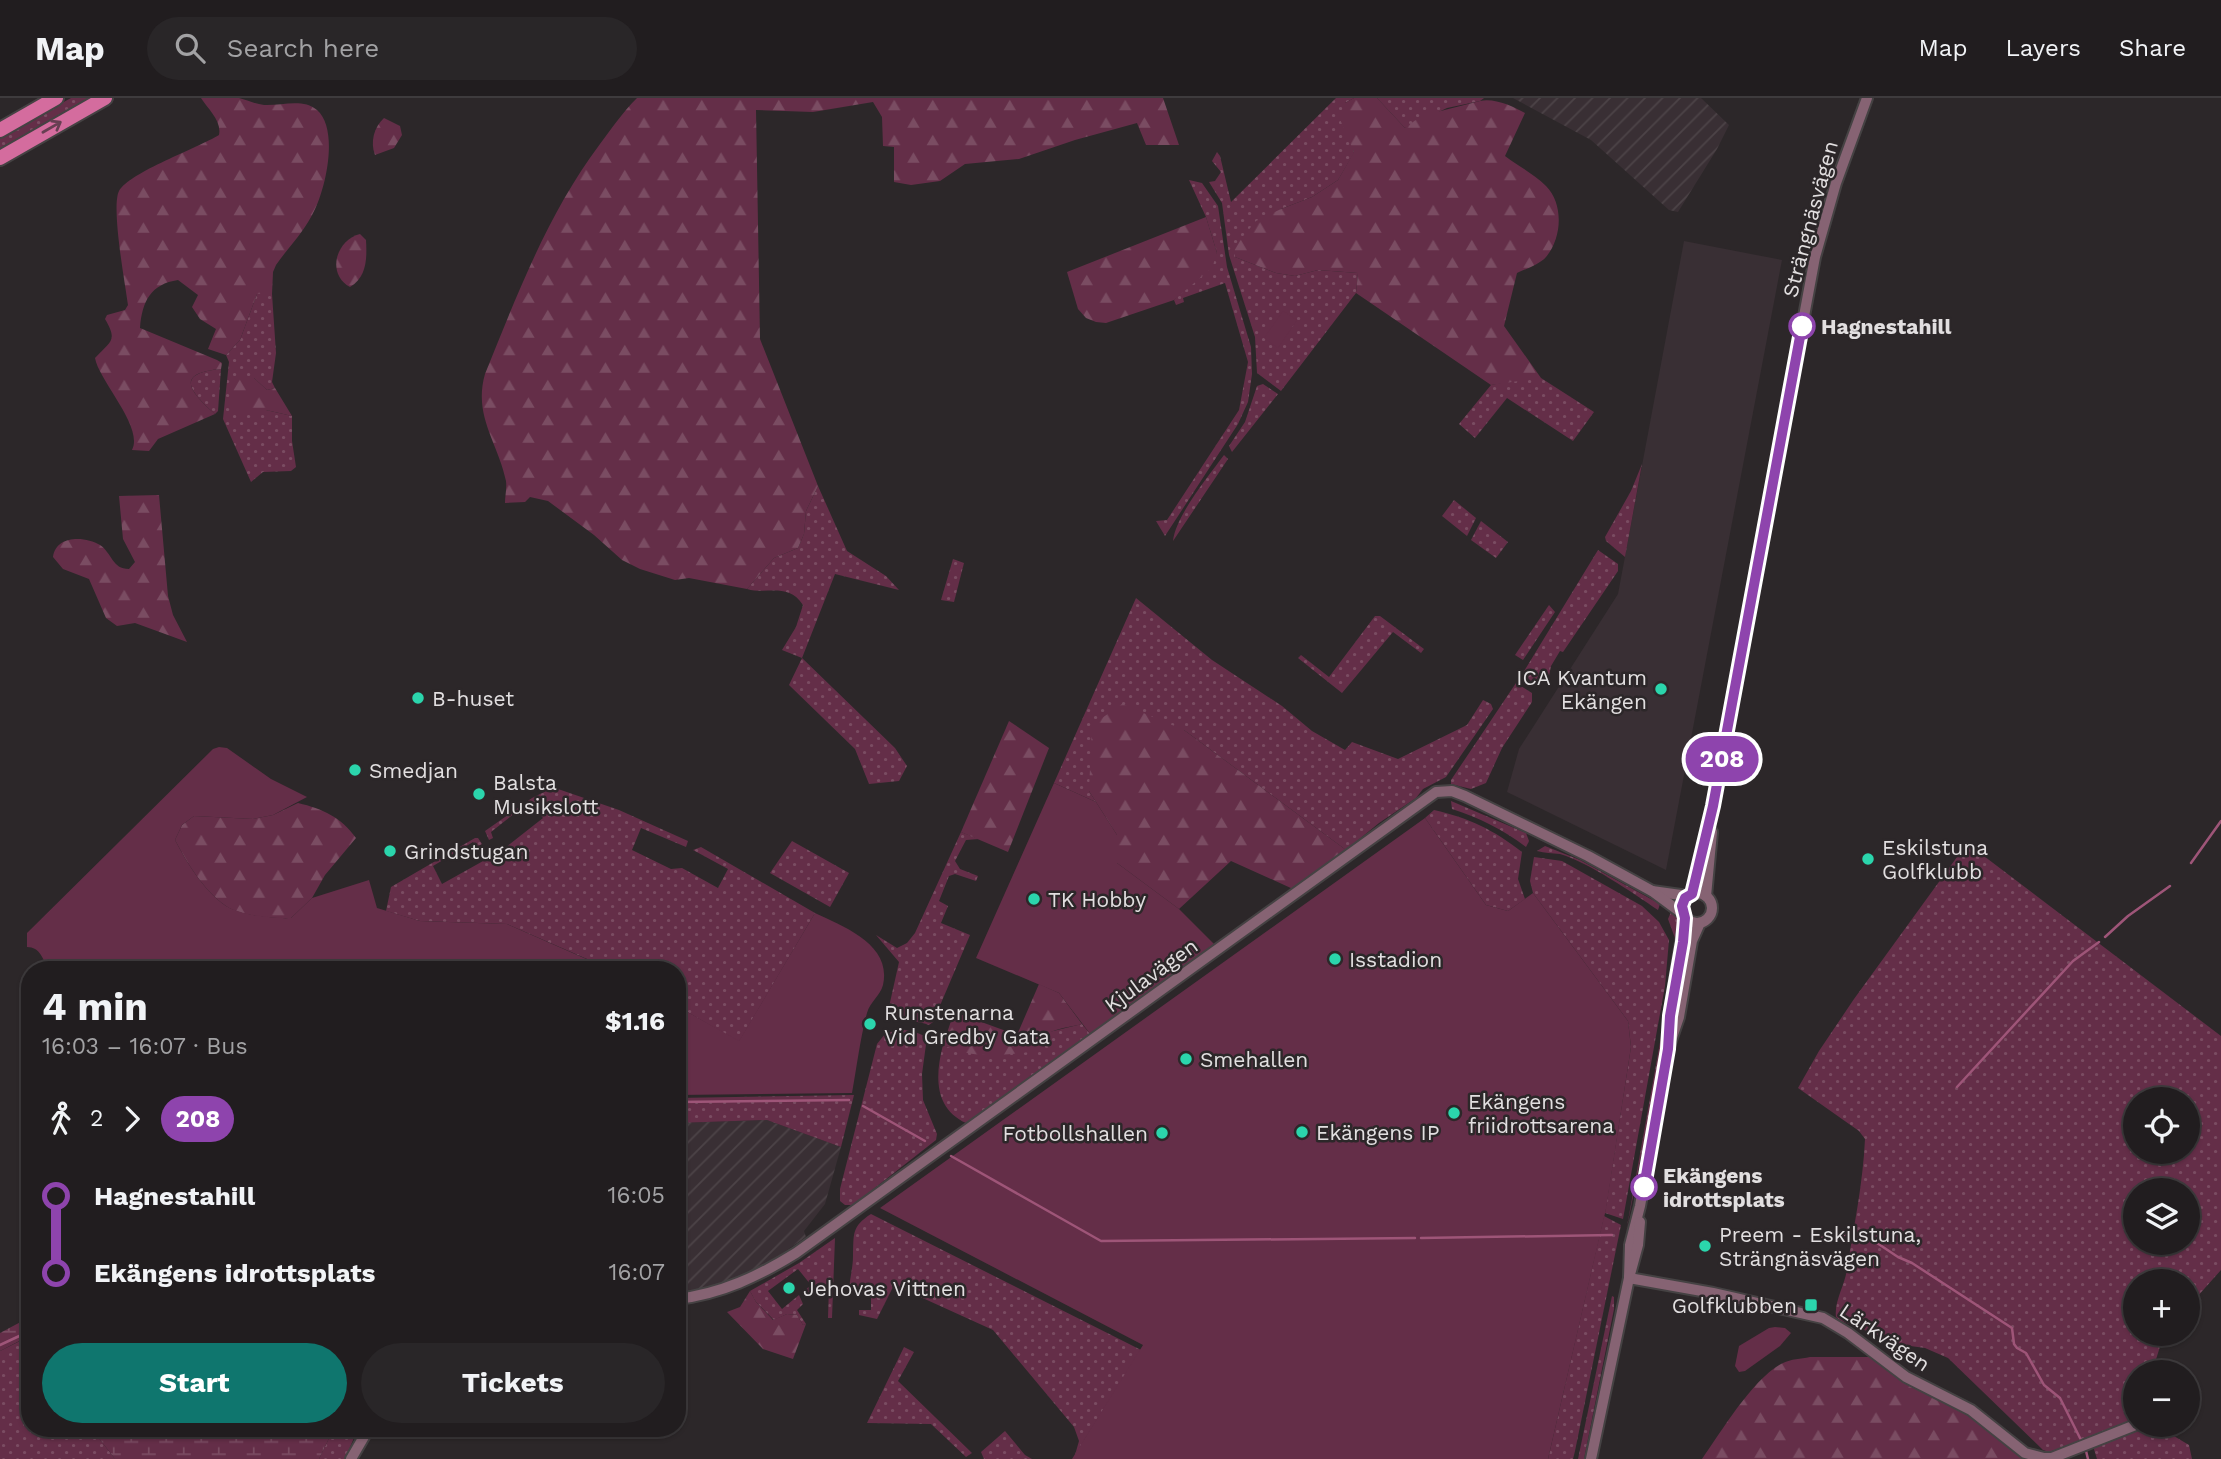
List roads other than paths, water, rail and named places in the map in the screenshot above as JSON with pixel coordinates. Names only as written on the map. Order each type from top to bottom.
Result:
[{"type":"highway","points":[[0,130],[56,98]]},
{"type":"highway","points":[[0,158],[105,98]]},
{"type":"street","name":"Strängnäsvägen","points":[[1690,895],[1713,806],[1815,257],[1836,183],[1867,98]]},
{"type":"street","name":"Kjulavägen","points":[[686,1297],[720,1290],[796,1253],[1436,792],[1452,791],[1485,804],[1652,891],[1684,916]]},
{"type":"street","name":"Strängnäsvägen","points":[[1706,896],[1713,806]]},
{"type":"street","name":"Kjulavägen","points":[[1652,891],[1690,895]]},
{"type":"street","points":[[1591,1459],[1640,1237],[1640,1206],[1668,1049],[1684,916],[1683,902],[1690,895],[1706,896],[1711,901],[1709,918],[1700,923],[1692,923],[1684,916]]},
{"type":"street","points":[[1668,1049],[1679,1017],[1692,941],[1700,923]]},
{"type":"street","name":"Lärkvägen","points":[[1629,1278],[1823,1318],[1848,1333],[1906,1377],[1971,1409],[2025,1453],[2044,1458],[2059,1455],[2123,1430]]},
{"type":"street","points":[[351,1459],[364,1437]]},
{"type":"waterway","points":[[2191,863],[2221,821]]},
{"type":"waterway","points":[[2105,937],[2128,916],[2170,886]]},
{"type":"waterway","points":[[1957,1087],[2073,961],[2099,942]]},
{"type":"waterway","points":[[686,1102],[849,1100]]},
{"type":"waterway","points":[[863,1106],[925,1141]]},
{"type":"waterway","points":[[951,1156],[1101,1241],[1415,1238]]},
{"type":"waterway","points":[[1421,1238],[1612,1235]]},
{"type":"waterway","points":[[1811,1235],[1870,1235],[1874,1241],[1898,1257],[1912,1263],[2012,1328],[2014,1344],[2026,1353],[2044,1385],[2060,1398],[2082,1442]]},
{"type":"waterway","points":[[0,1345],[21,1335]]},
{"type":"waterway","points":[[2086,1451],[2088,1459]]},
{"type":"place","name":"Hagnestahill","points":[[1802,326]]},
{"type":"place","name":"ICA Kvantum Ekängen","points":[[1661,689]]},
{"type":"place","name":"B-huset","points":[[418,698]]},
{"type":"place","name":"Smedjan","points":[[355,770]]},
{"type":"place","name":"Balsta Musikslott","points":[[479,794]]},
{"type":"place","name":"Grindstugan","points":[[390,851]]},
{"type":"place","name":"Eskilstuna Golfklubb","points":[[1868,859]]},
{"type":"place","name":"TK Hobby","points":[[1034,899]]},
{"type":"place","name":"Isstadion","points":[[1335,959]]},
{"type":"place","name":"Runstenarna Vid Gredby Gata","points":[[870,1024]]},
{"type":"place","name":"Smehallen","points":[[1186,1059]]},
{"type":"place","name":"Ekängens friidrottsarena","points":[[1454,1113]]},
{"type":"place","name":"Ekängens IP","points":[[1302,1132]]},
{"type":"place","name":"Fotbollshallen","points":[[1162,1133]]},
{"type":"place","name":"Ekängens idrottsplats","points":[[1644,1187]]},
{"type":"place","name":"Preem - Eskilstuna, Strängnäsvägen","points":[[1705,1246]]},
{"type":"place","name":"Jehovas Vittnen","points":[[789,1288]]},
{"type":"place","name":"Golfklubben","points":[[1811,1305]]}]
